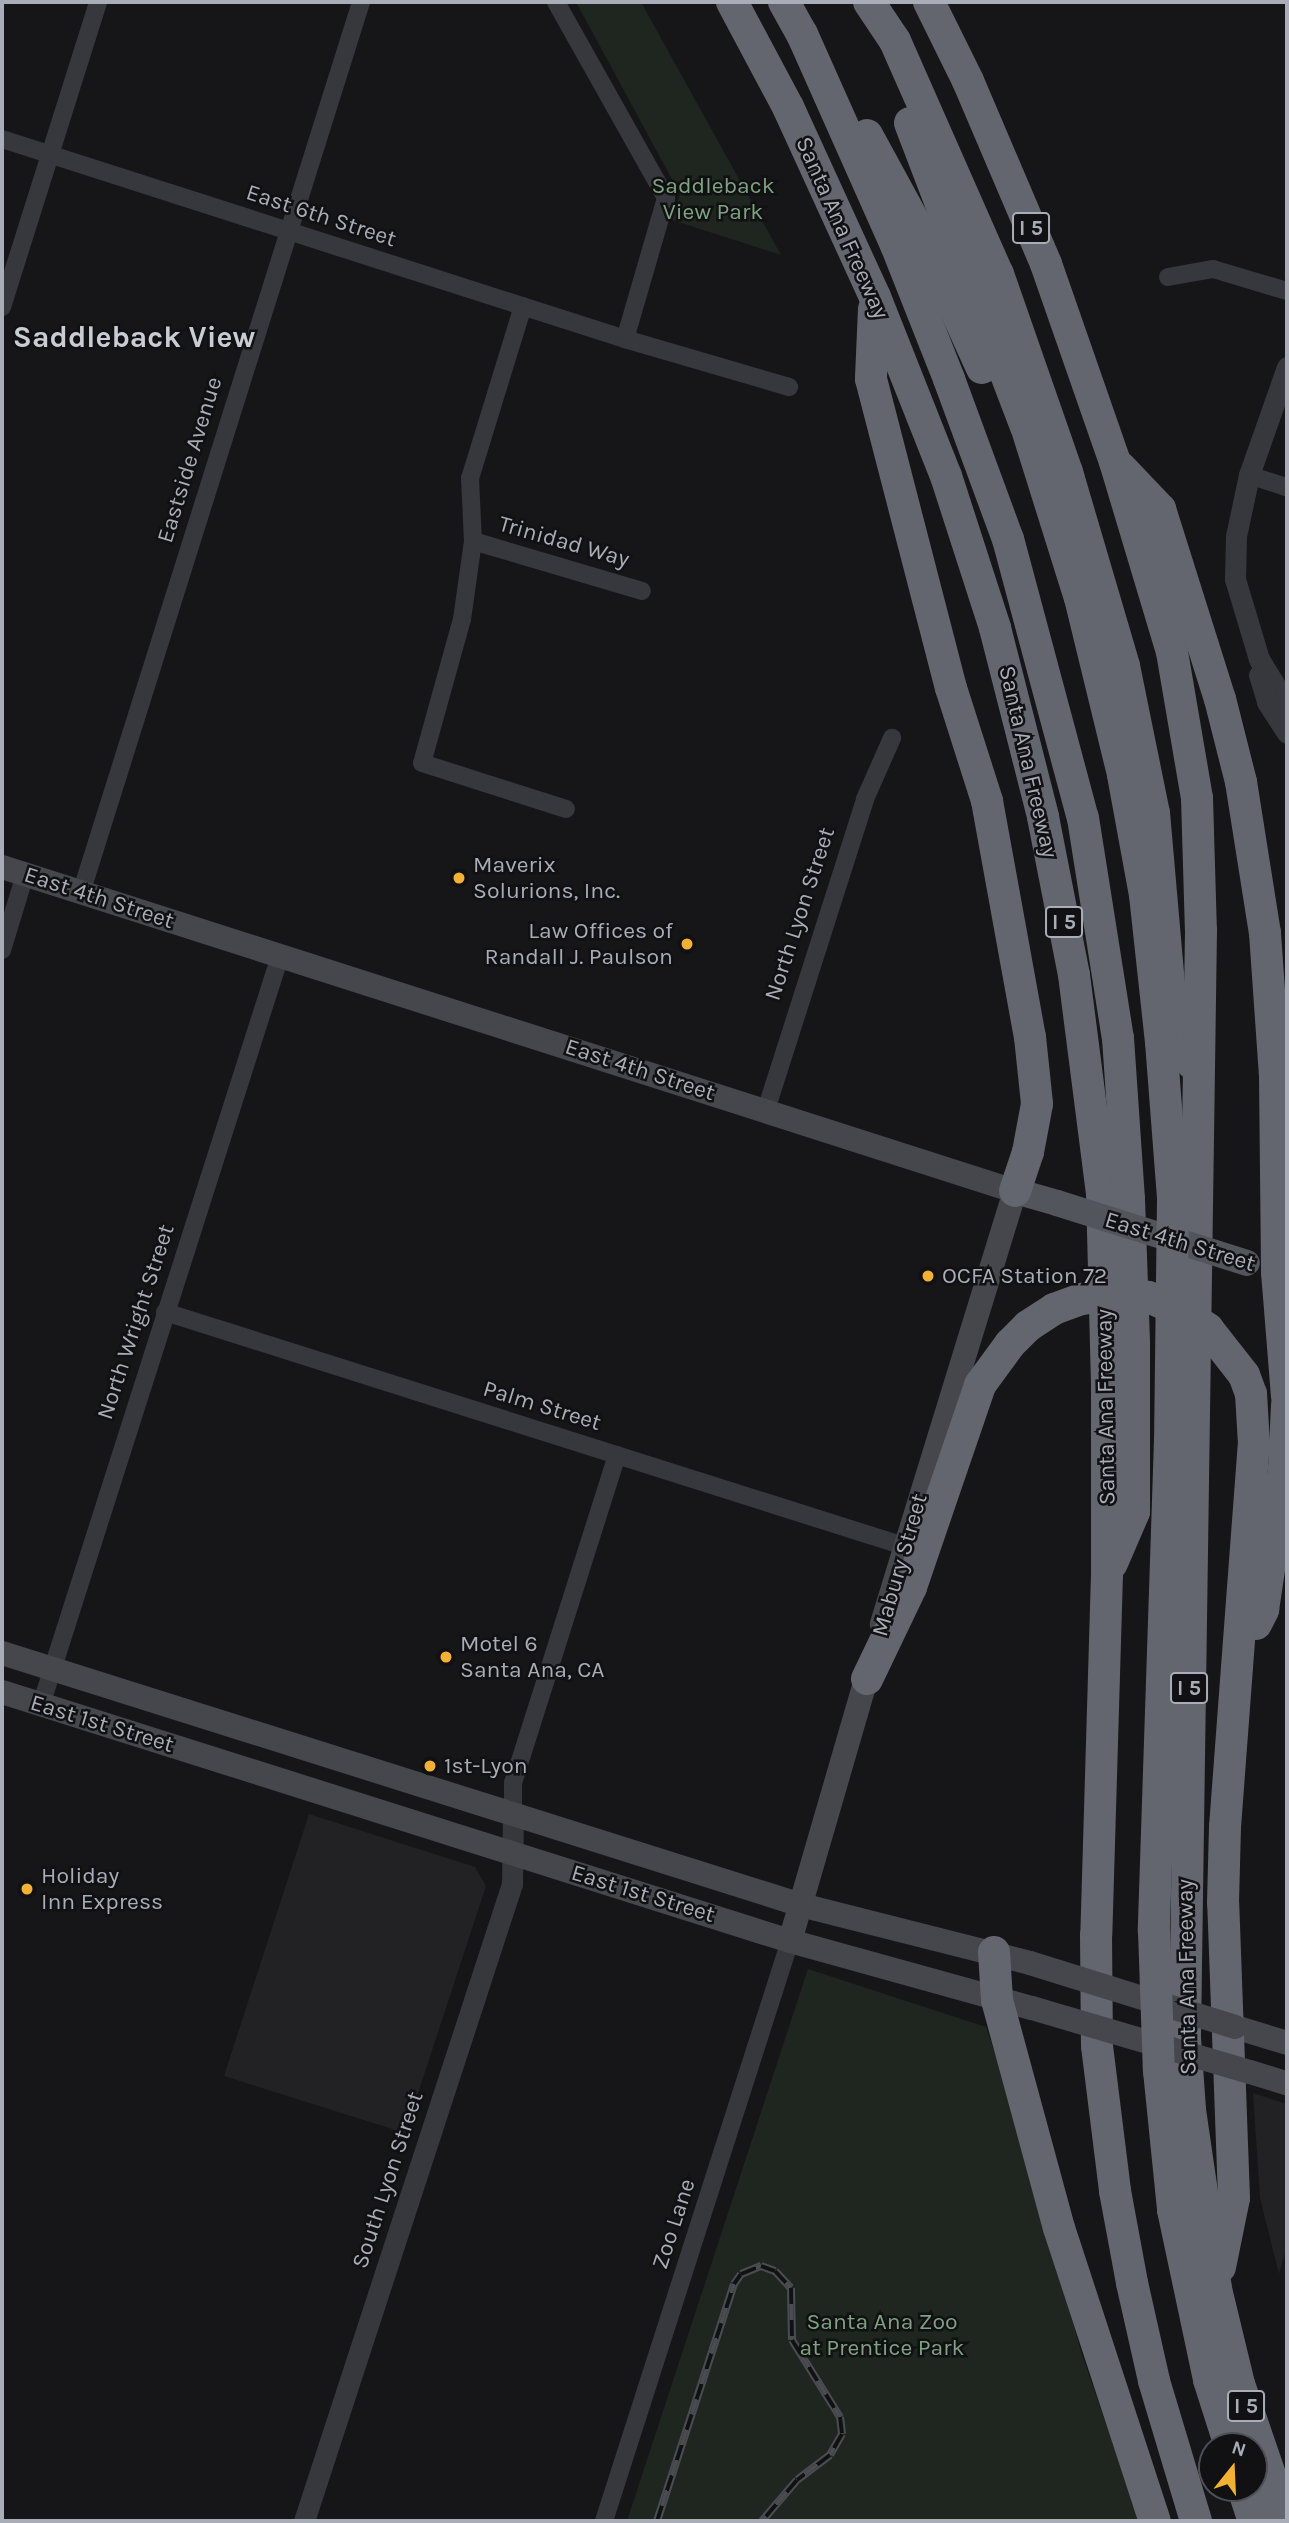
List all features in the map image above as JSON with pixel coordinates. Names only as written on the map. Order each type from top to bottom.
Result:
[{"type":"highway","name":"Santa Ana Freeway","points":[[732,2],[788,107],[875,297],[946,476],[995,628],[1042,817],[1074,975],[1102,1193],[1107,1574],[1096,1936],[1097,2046],[1115,2192],[1132,2283],[1154,2381],[1192,2510]]},
{"type":"highway","name":"Santa Ana Freeway","points":[[784,2],[802,34],[896,245],[1003,527],[1083,818],[1118,1038],[1129,1199],[1134,1331],[1134,1512],[1107,1574]]},
{"type":"highway","points":[[863,2],[1080,598],[1123,775],[1145,895],[1161,1042],[1172,1199],[1170,1440],[1154,1931],[1159,2071],[1174,2210],[1209,2380],[1226,2432]]},
{"type":"highway","name":"Santa Ana Freeway","points":[[869,2],[895,41],[998,274],[1068,472],[1124,666],[1154,813],[1170,997],[1199,1085]]},
{"type":"highway","name":"Santa Ana Freeway","points":[[929,2],[968,81],[1046,264],[1115,462],[1172,652],[1196,798],[1201,930],[1185,2038],[1190,2110],[1216,2289],[1239,2384],[1286,2521]]},
{"type":"highway","points":[[802,34],[857,116],[922,236],[1018,429],[1112,779],[1148,1045],[1154,1200],[1140,1926],[1142,2072],[1160,2211],[1194,2384],[1209,2432]]},
{"type":"highway","points":[[875,297],[871,379],[951,688],[987,801],[1030,1037],[1037,1104],[1028,1153],[1015,1191]]},
{"type":"highway","points":[[1115,462],[1160,509],[1205,647],[1241,782],[1265,933],[1275,1076],[1287,1397]]},
{"type":"highway","points":[[867,1679],[911,1587],[980,1385],[1010,1344],[1028,1326],[1054,1309],[1081,1299],[1115,1296],[1148,1297],[1183,1312],[1208,1329],[1244,1375],[1251,1394],[1254,1444],[1225,1827],[1223,1903],[1234,2198],[1216,2289]]},
{"type":"highway","points":[[1239,1664],[1263,1610],[1284,1469],[1287,1405]]},
{"type":"highway","points":[[994,1952],[997,2000],[1059,2228],[1155,2521]]},
{"type":"highway","points":[[1232,2502],[1238,2521]]},
{"type":"highway","points":[[1248,2502],[1254,2521]]},
{"type":"highway","points":[[1192,2510],[1210,2521]]},
{"type":"main road","name":"East 4th Street","points":[[13,871],[1015,1191],[1284,1274]]},
{"type":"main road","name":"Mabury Street","points":[[790,1941],[904,1546],[1015,1191]]},
{"type":"main road","name":"East 1st Street","points":[[2,1653],[801,1905],[994,1952],[1287,2043]]},
{"type":"main road","name":"East 1st Street","points":[[2,1692],[790,1941],[1287,2083]]},
{"type":"street","points":[[2,307],[98,2]]},
{"type":"street","name":"Eastside Avenue","points":[[81,893],[361,2]]},
{"type":"street","points":[[556,2],[666,198],[625,339],[789,387]]},
{"type":"street","name":"East 6th Street","points":[[2,139],[625,339]]},
{"type":"street","points":[[1168,277],[1213,269],[1287,291]]},
{"type":"street","points":[[523,306],[470,478],[473,541],[462,619],[422,763],[566,809]]},
{"type":"street","points":[[1287,367],[1249,475],[1236,536],[1235,579],[1259,659],[1287,705]]},
{"type":"street","points":[[1249,475],[1287,487]]},
{"type":"street","name":"Trinidad Way","points":[[473,541],[642,590]]},
{"type":"street","points":[[1259,659],[1259,679],[1267,702],[1287,733]]},
{"type":"street","name":"North Lyon Street","points":[[766,1110],[865,799],[892,738]]},
{"type":"street","points":[[2,950],[13,871]]},
{"type":"street","name":"North Wright Street","points":[[41,1705],[280,956]]},
{"type":"street","name":"Palm Street","points":[[165,1312],[904,1546]]},
{"type":"street","points":[[512,1853],[513,1783],[617,1455]]},
{"type":"street","name":"South Lyon Street","points":[[304,2521],[512,1884],[512,1853]]},
{"type":"street","name":"Zoo Lane","points":[[604,2521],[790,1941]]},
{"type":"shaded area","points":[[309,1814],[475,1867],[486,1886],[405,2133],[224,2076]]},
{"type":"shaded area","points":[[1253,2093],[1287,2104],[1287,2246],[1279,2274],[1260,2198]]},
{"type":"green space","name":"Saddleback View Park","points":[[576,2],[641,2],[781,255],[672,220],[680,194]]},
{"type":"green space","name":"Santa Ana Zoo at Prentice Park","points":[[808,1969],[986,2027],[1011,2101],[1082,2355],[1140,2521],[627,2521]]},
{"type":"railway","points":[[657,2521],[734,2284],[741,2274],[761,2266],[775,2271],[791,2288],[792,2340],[840,2417],[842,2434],[830,2455],[797,2480],[762,2521]]},
{"type":"place","name":"Maverix Solurions, Inc.","points":[[459,878]]},
{"type":"place","name":"Law Offices of Randall J. Paulson","points":[[687,944]]},
{"type":"place","name":"OCFA Station 72","points":[[928,1276]]},
{"type":"place","name":"Motel 6 Santa Ana, CA","points":[[446,1657]]},
{"type":"place","name":"1st-Lyon","points":[[430,1766]]},
{"type":"place","name":"Holiday Inn Express","points":[[27,1889]]},
{"type":"district","name":"Saddleback View","points":[[134,337]]}]
